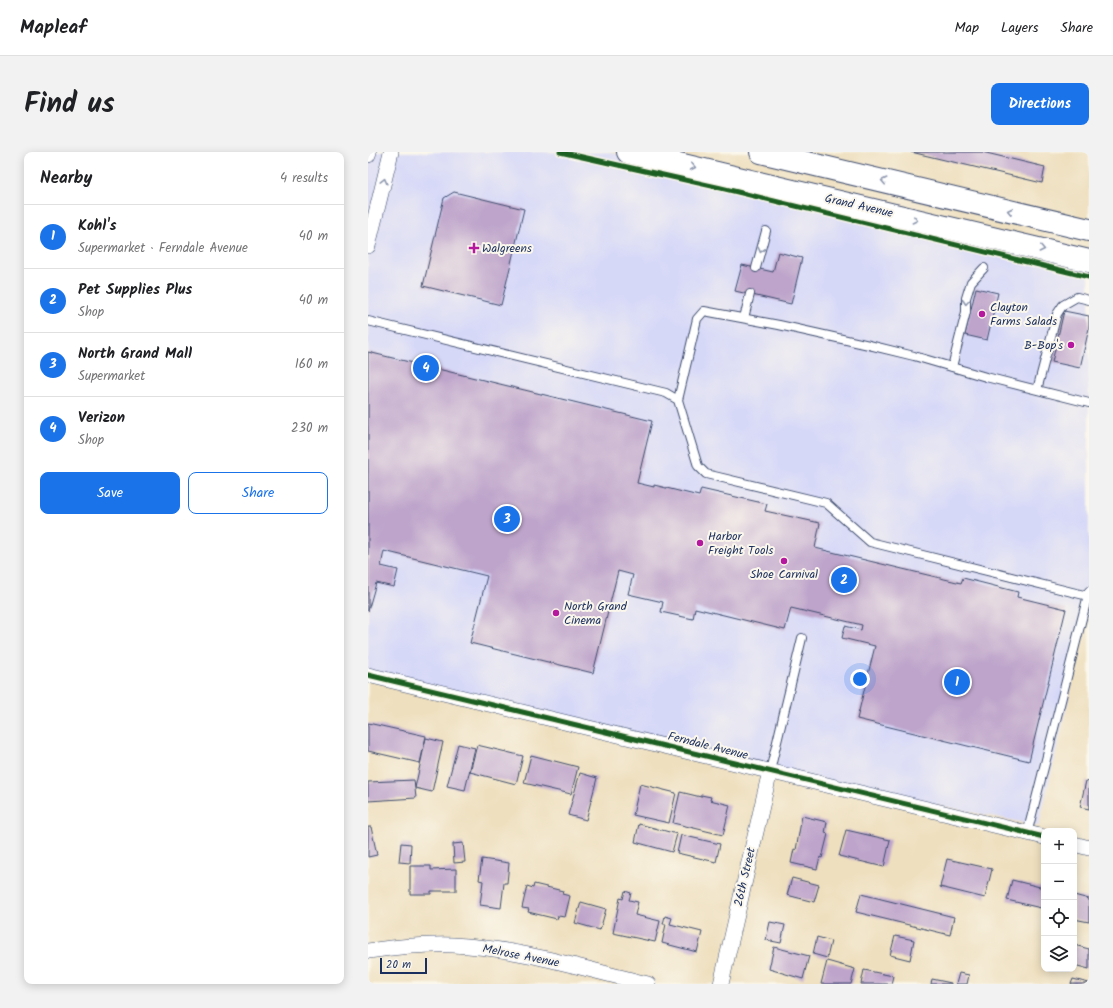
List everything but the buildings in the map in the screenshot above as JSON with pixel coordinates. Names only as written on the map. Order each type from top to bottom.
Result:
[{"type":"main road","name":"Grand Avenue","points":[[628,152],[1089,260]]},
{"type":"main road","points":[[761,152],[1089,230]]},
{"type":"street","points":[[368,246],[391,152]]},
{"type":"street","name":"Ferndale Avenue","points":[[368,675],[1041,836]]},
{"type":"street","name":"26th Street","points":[[721,984],[770,771]]},
{"type":"street","points":[[1077,845],[1089,848]]},
{"type":"street","name":"Melrose Avenue","points":[[368,951],[404,946],[454,945],[506,951],[648,984]]},
{"type":"lane","points":[[756,268],[766,231]]},
{"type":"lane","points":[[952,367],[966,312],[966,298],[971,282],[984,268]]},
{"type":"lane","points":[[744,318],[750,294]]},
{"type":"lane","points":[[1038,390],[1057,314],[1063,305],[1077,297],[1089,300]]},
{"type":"lane","points":[[1027,834],[1088,593],[870,542],[826,502],[706,474],[698,466],[678,400],[698,319],[704,311],[744,318],[869,345],[1089,402]]},
{"type":"lane","points":[[368,321],[644,387],[666,394],[678,400]]},
{"type":"lane","points":[[770,771],[802,638]]},
{"type":"shaded area","points":[[368,152],[609,152],[1089,267],[1089,611],[1039,826],[862,789],[368,670]]},
{"type":"cycle path","points":[[560,152],[721,188],[1089,277]]},
{"type":"cycle path","points":[[368,675],[1041,836]]},
{"type":"place","name":"Walgreens","points":[[474,248]]},
{"type":"place","name":"Clayton Farms Salads","points":[[982,314]]},
{"type":"place","name":"B-Bop's","points":[[1071,345]]},
{"type":"place","name":"Verizon","points":[[426,368]]},
{"type":"place","name":"North Grand Mall","points":[[507,519]]},
{"type":"place","name":"Harbor Freight Tools","points":[[700,543]]},
{"type":"place","name":"Shoe Carnival","points":[[784,561]]},
{"type":"place","name":"Pet Supplies Plus","points":[[844,580]]},
{"type":"place","name":"North Grand Cinema","points":[[556,613]]},
{"type":"place","name":"Kohl's","points":[[957,682]]}]
